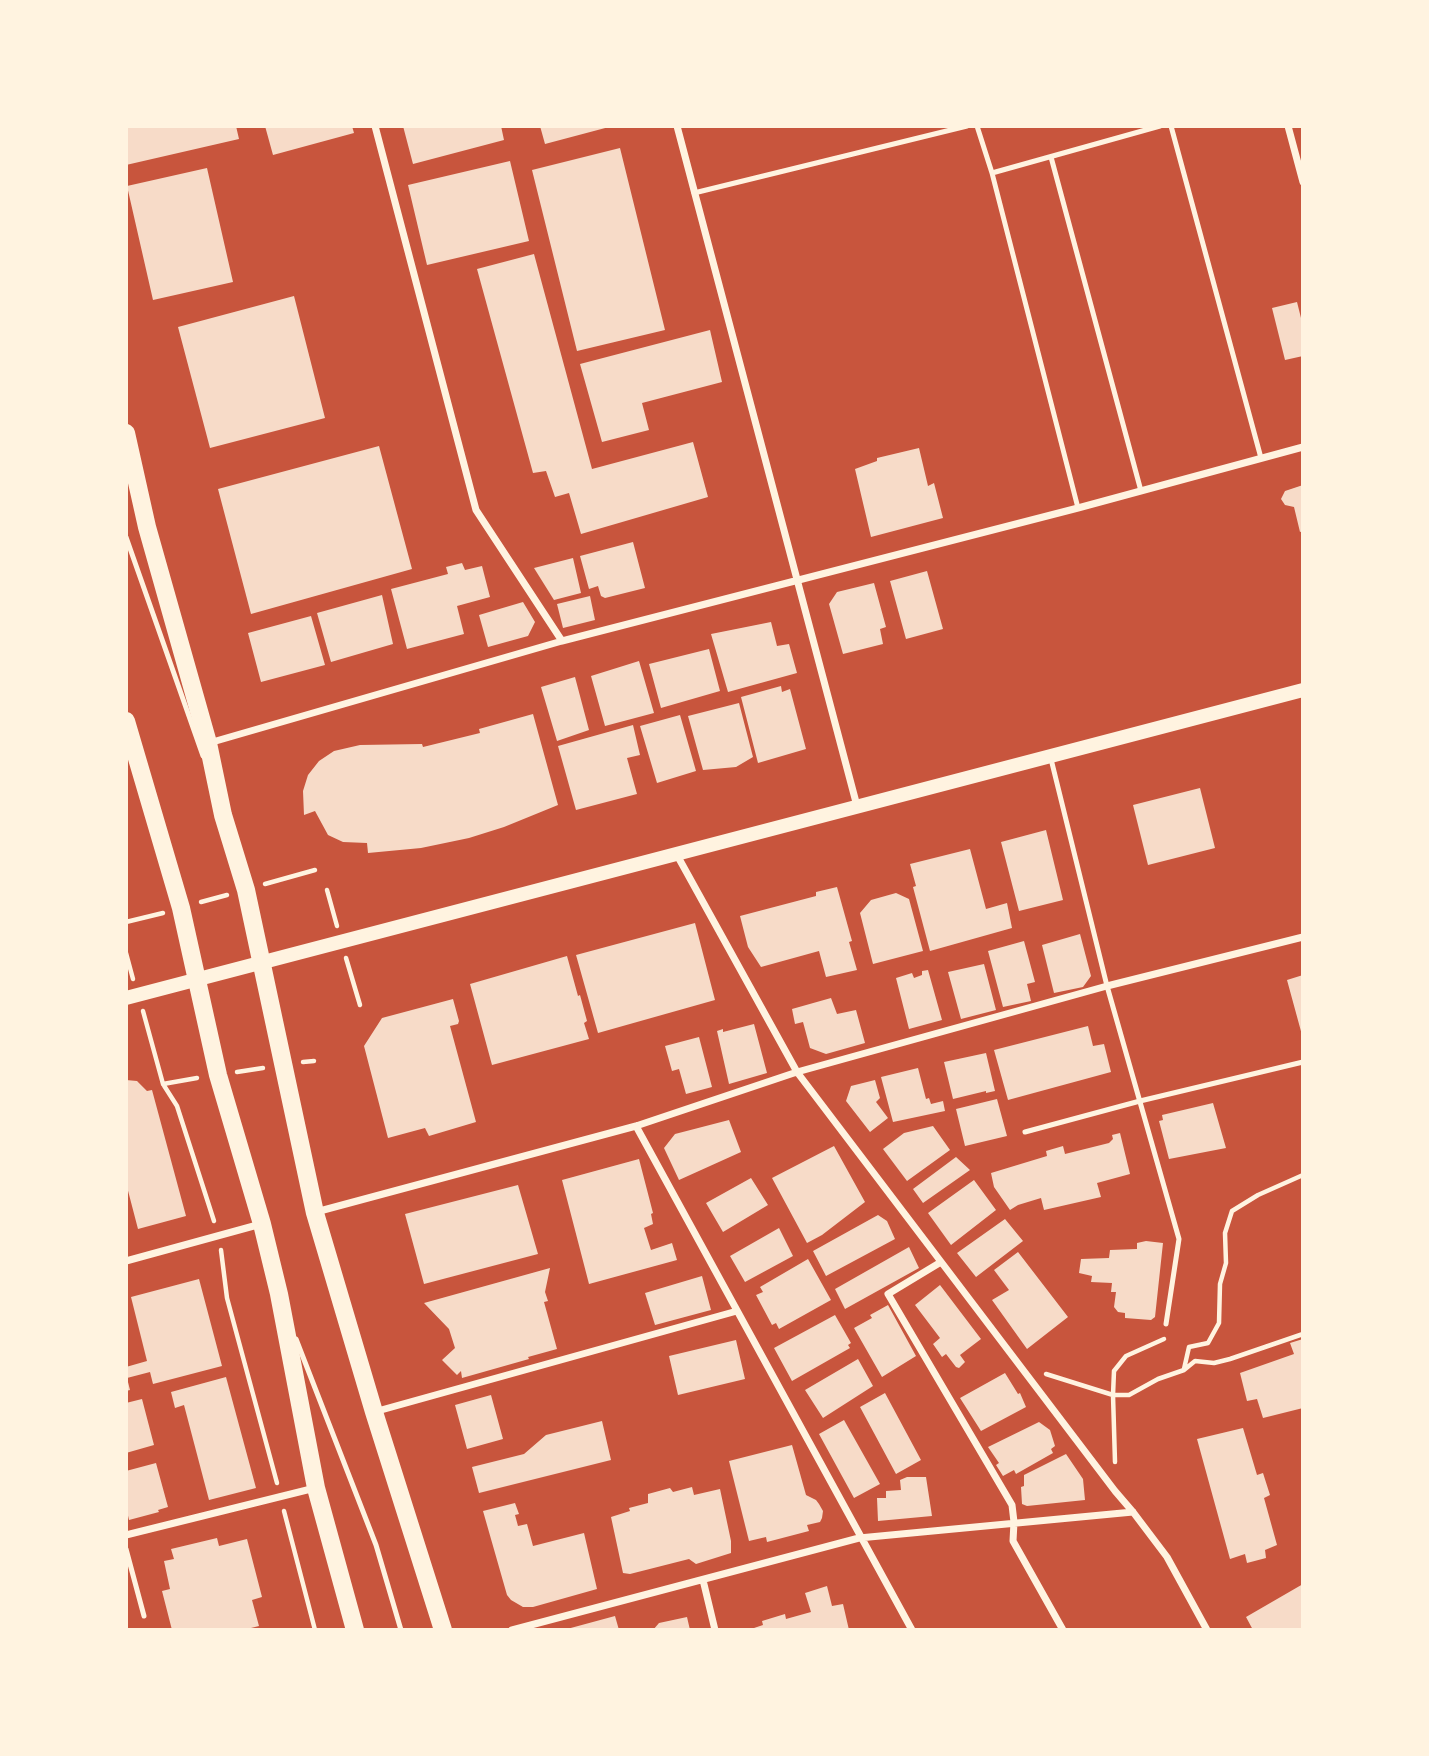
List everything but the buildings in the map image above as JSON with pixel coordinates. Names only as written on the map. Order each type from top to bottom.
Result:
[{"type":"main road","points":[[126,433],[146,527],[208,743],[223,815],[246,890],[316,1213],[374,1412],[443,1630]]},
{"type":"main road","points":[[132,997],[1303,690]]},
{"type":"main road","points":[[126,721],[130,755],[181,908],[218,1075],[262,1224],[279,1294],[316,1488],[355,1630]]},
{"type":"street","points":[[375,126],[476,509],[562,641]]},
{"type":"street","points":[[677,126],[857,806]]},
{"type":"street","points":[[1288,126],[1303,182]]},
{"type":"street","points":[[208,743],[562,641],[1303,447]]},
{"type":"street","points":[[677,854],[796,1072],[1167,1557],[1207,1630]]},
{"type":"street","points":[[316,1213],[636,1126],[796,1072],[1107,986],[1303,937]]},
{"type":"street","points":[[636,1126],[859,1538],[912,1630]]},
{"type":"street","points":[[126,1261],[262,1224]]},
{"type":"street","points":[[941,1262],[888,1294],[1012,1505],[1013,1541],[1063,1630]]},
{"type":"street","points":[[374,1412],[737,1311]]},
{"type":"street","points":[[126,1535],[316,1488]]},
{"type":"street","points":[[512,1630],[859,1538],[1133,1512]]},
{"type":"street","points":[[703,1580],[715,1630]]},
{"type":"lane","points":[[694,193],[967,126]]},
{"type":"lane","points":[[977,126],[992,173],[1078,508]]},
{"type":"lane","points":[[992,173],[1160,126]]},
{"type":"lane","points":[[1171,126],[1261,457]]},
{"type":"lane","points":[[1051,157],[1141,491]]},
{"type":"lane","points":[[126,537],[223,815]]},
{"type":"lane","points":[[1050,756],[1107,986],[1179,1239],[1166,1324]]},
{"type":"lane","points":[[1025,1132],[1303,1062]]},
{"type":"lane","points":[[279,1294],[376,1545],[401,1630]]},
{"type":"lane","points":[[126,1549],[144,1616]]},
{"type":"path","points":[[126,922],[315,870]]},
{"type":"path","points":[[126,953],[132,997],[163,1084],[177,1106],[219,1237],[227,1298],[315,1630]]},
{"type":"path","points":[[1184,1370],[1189,1347],[1208,1343],[1219,1323],[1220,1284],[1226,1264],[1225,1233],[1232,1210],[1303,1175]]},
{"type":"path","points":[[1115,1491],[1114,1371],[1126,1356],[1164,1339],[1166,1324]]},
{"type":"path","points":[[1021,1367],[1113,1395],[1129,1395],[1158,1379],[1184,1370],[1195,1361],[1214,1363],[1230,1359],[1303,1334]]}]
